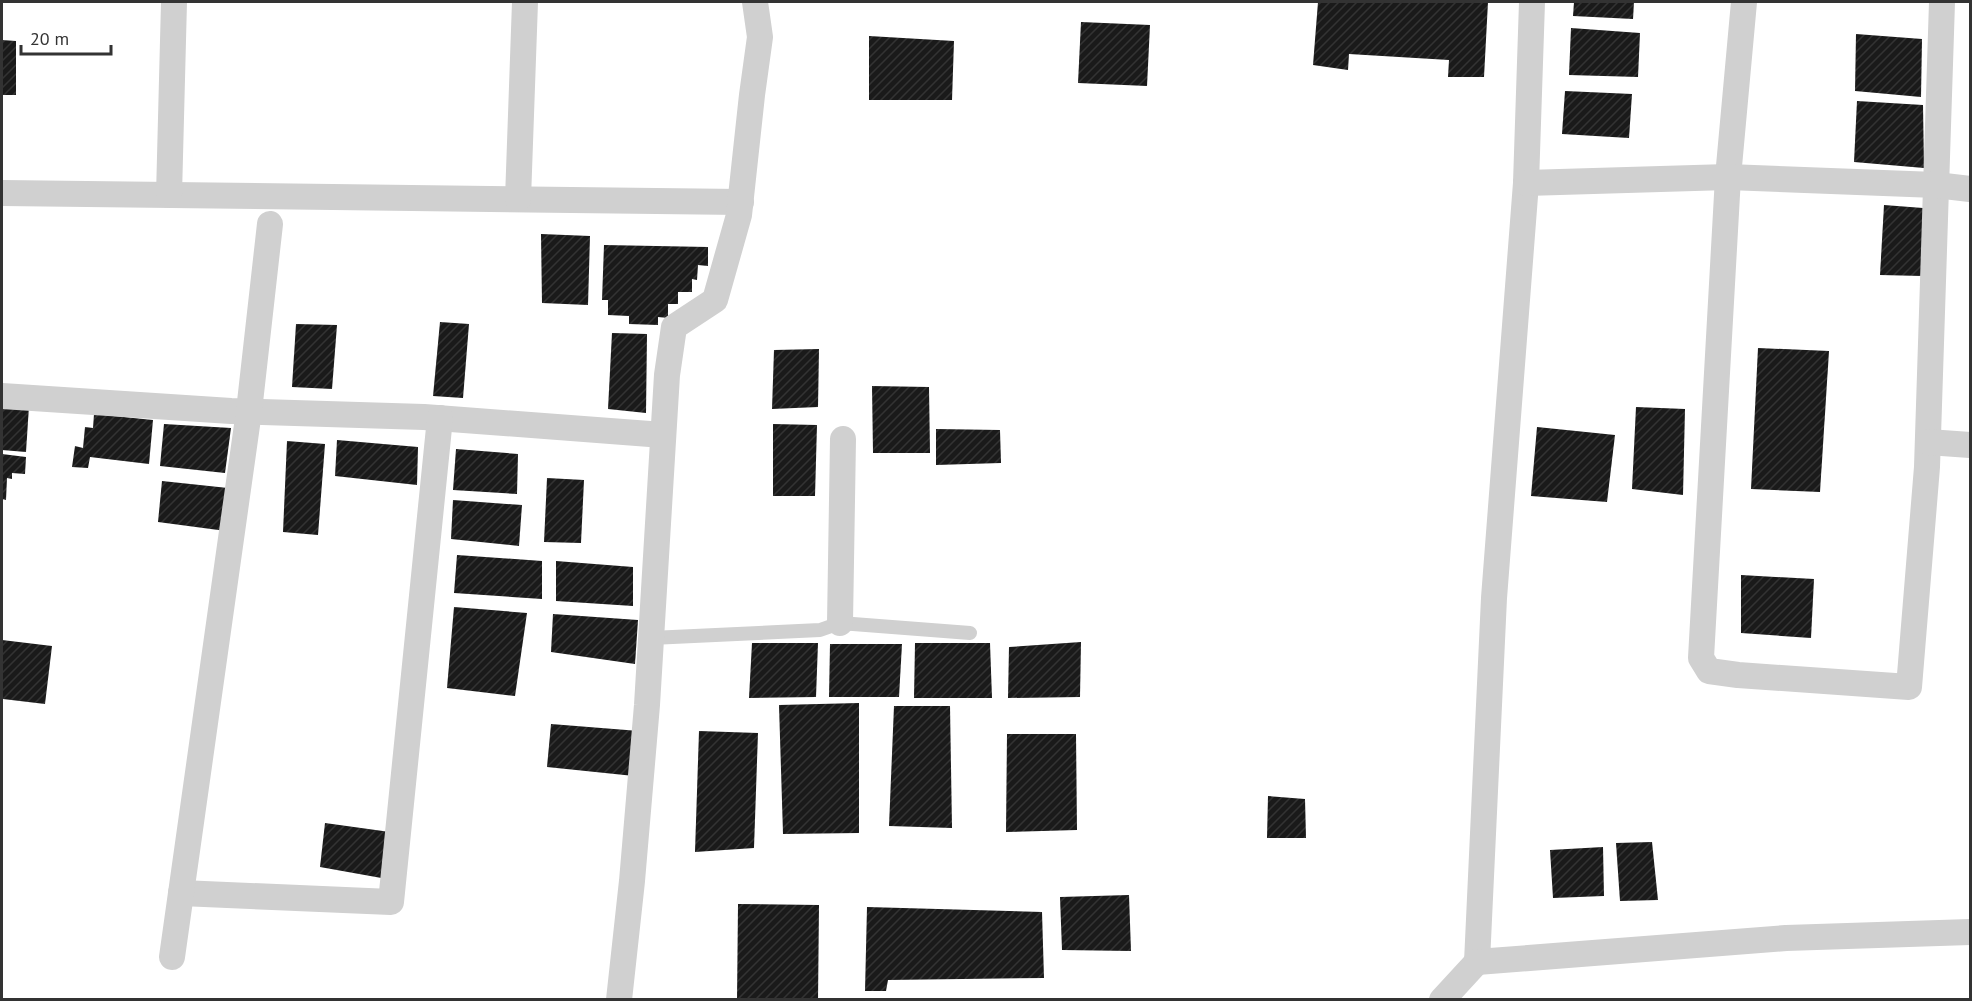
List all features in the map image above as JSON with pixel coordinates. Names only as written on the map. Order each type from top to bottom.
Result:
[{"type":"street","points":[[169,195],[174,2]]},
{"type":"street","points":[[518,199],[525,2]]},
{"type":"street","points":[[619,999],[632,881],[651,638],[666,375],[674,327],[715,300],[739,215],[760,37],[755,2]]},
{"type":"street","points":[[1442,999],[1477,962],[1494,598],[1526,183],[1532,2]]},
{"type":"street","points":[[1744,2],[1728,177],[1701,658],[1708,671],[1909,687],[1928,442],[1942,2]]},
{"type":"street","points":[[1526,183],[1728,177],[1936,185],[1971,189]]},
{"type":"street","points":[[2,193],[741,202]]},
{"type":"street","points":[[172,957],[249,411],[270,224]]},
{"type":"street","points":[[2,396],[249,411],[440,418],[663,435]]},
{"type":"street","points":[[181,893],[391,902],[440,418]]},
{"type":"street","points":[[840,622],[843,439]]},
{"type":"street","points":[[1928,442],[1971,445]]},
{"type":"street","points":[[1477,962],[1786,938],[1971,932]]},
{"type":"lane","points":[[651,638],[820,630],[840,622],[970,633]]},
{"type":"building","points":[[1318,2],[1488,2],[1484,77],[1448,77],[1449,60],[1349,54],[1348,70],[1313,65]]},
{"type":"building","points":[[1574,2],[1634,2],[1633,19],[1573,16]]},
{"type":"building","points":[[1081,22],[1150,25],[1147,86],[1078,83]]},
{"type":"building","points":[[1571,28],[1640,33],[1638,77],[1569,75]]},
{"type":"building","points":[[1856,34],[1922,39],[1921,97],[1855,91]]},
{"type":"building","points":[[869,36],[954,41],[952,100],[869,100]]},
{"type":"building","points":[[2,40],[16,41],[16,95],[2,95]]},
{"type":"building","points":[[1565,91],[1632,94],[1629,138],[1562,134]]},
{"type":"building","points":[[1857,101],[1923,105],[1924,168],[1854,162]]},
{"type":"building","points":[[1884,205],[1923,208],[1922,276],[1880,275]]},
{"type":"building","points":[[541,234],[590,236],[588,305],[542,303]]},
{"type":"building","points":[[604,245],[708,247],[708,266],[698,265],[697,280],[692,279],[692,292],[678,292],[678,304],[668,304],[668,318],[658,317],[658,325],[629,324],[629,316],[608,315],[608,300],[602,300]]},
{"type":"building","points":[[440,322],[469,324],[463,398],[433,396]]},
{"type":"building","points":[[296,324],[337,325],[332,389],[292,387]]},
{"type":"building","points":[[612,333],[647,334],[646,413],[608,409]]},
{"type":"building","points":[[1758,348],[1829,351],[1820,492],[1751,489]]},
{"type":"building","points":[[819,349],[818,407],[772,409],[774,350]]},
{"type":"building","points":[[872,386],[929,387],[930,453],[873,453]]},
{"type":"building","points":[[2,404],[29,406],[26,452],[2,450]]},
{"type":"building","points":[[1636,407],[1685,409],[1683,495],[1632,489]]},
{"type":"building","points":[[94,414],[153,420],[149,464],[90,457],[88,468],[72,467],[75,446],[83,448],[85,427],[93,428]]},
{"type":"building","points":[[164,424],[231,428],[225,473],[160,466]]},
{"type":"building","points":[[773,424],[817,425],[815,496],[773,496]]},
{"type":"building","points":[[1537,427],[1615,435],[1607,502],[1531,496]]},
{"type":"building","points":[[936,429],[1000,430],[1001,463],[936,465]]},
{"type":"building","points":[[337,440],[418,447],[417,485],[335,476]]},
{"type":"building","points":[[287,441],[325,444],[318,535],[283,532]]},
{"type":"building","points":[[456,449],[518,454],[517,494],[453,490]]},
{"type":"building","points":[[2,454],[26,457],[25,474],[12,473],[12,479],[7,478],[6,500],[2,499]]},
{"type":"building","points":[[547,478],[584,480],[581,543],[544,542]]},
{"type":"building","points":[[162,481],[228,488],[226,531],[158,522]]},
{"type":"building","points":[[453,500],[522,505],[519,546],[451,539]]},
{"type":"building","points":[[457,555],[542,561],[542,599],[454,593]]},
{"type":"building","points":[[556,561],[633,567],[633,606],[556,601]]},
{"type":"building","points":[[1741,575],[1814,579],[1811,638],[1741,633]]},
{"type":"building","points":[[454,607],[527,613],[515,696],[447,688]]},
{"type":"building","points":[[553,614],[638,620],[635,664],[551,652]]},
{"type":"building","points":[[2,640],[52,646],[45,704],[3,699]]},
{"type":"building","points":[[1081,642],[1080,697],[1008,698],[1009,647]]},
{"type":"building","points":[[752,643],[818,643],[816,697],[749,698]]},
{"type":"building","points":[[915,643],[990,643],[992,698],[914,698]]},
{"type":"building","points":[[830,644],[902,644],[899,697],[829,697]]},
{"type":"building","points":[[859,703],[859,833],[783,834],[779,705]]},
{"type":"building","points":[[894,706],[950,706],[952,828],[889,826]]},
{"type":"building","points":[[551,724],[639,731],[634,776],[547,767]]},
{"type":"building","points":[[699,731],[758,733],[754,848],[695,852]]},
{"type":"building","points":[[1007,734],[1076,734],[1077,830],[1006,832]]},
{"type":"building","points":[[1268,796],[1305,799],[1306,838],[1267,838]]},
{"type":"building","points":[[325,823],[390,832],[387,879],[320,867]]},
{"type":"building","points":[[1652,842],[1658,900],[1620,901],[1616,843]]},
{"type":"building","points":[[1603,847],[1604,896],[1553,898],[1550,850]]},
{"type":"building","points":[[1129,895],[1131,951],[1062,950],[1060,897]]},
{"type":"building","points":[[738,904],[819,905],[818,1000],[737,1000]]},
{"type":"building","points":[[867,907],[1042,912],[1044,978],[888,980],[886,991],[865,991]]}]
